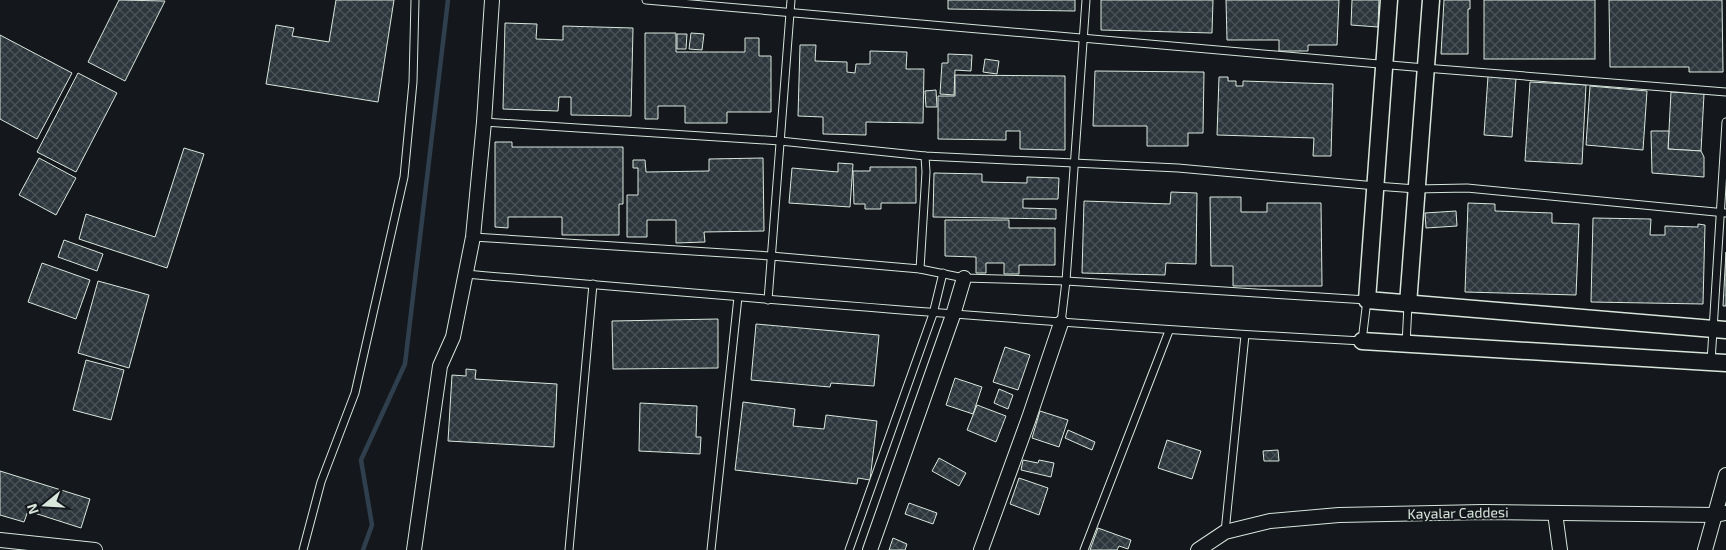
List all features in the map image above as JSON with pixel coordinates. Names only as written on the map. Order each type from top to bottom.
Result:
[{"type":"street","points":[[414,550],[440,366],[452,337],[473,237],[484,122],[492,0]]},
{"type":"street","points":[[1389,0],[1368,300],[1719,329]]},
{"type":"street","points":[[1408,304],[1431,0]]},
{"type":"street","points":[[870,550],[953,315],[964,278]]},
{"type":"street","points":[[981,550],[1061,323]]},
{"type":"street","points":[[1362,341],[1406,346],[1718,363]]},
{"type":"street","points":[[1705,550],[1720,514],[1726,475]]},
{"type":"street","name":"Kayalar Caddesi","points":[[1198,550],[1225,532],[1270,521],[1338,515],[1483,512],[1720,514]]},
{"type":"street","points":[[1556,513],[1560,550]]},
{"type":"street","points":[[0,540],[95,550]]},
{"type":"lane","points":[[303,550],[321,482],[355,393],[404,177],[413,82],[415,0]]},
{"type":"lane","points":[[646,0],[1425,68],[1726,92]]},
{"type":"lane","points":[[768,300],[791,0]]},
{"type":"lane","points":[[1061,323],[1066,281],[1086,0]]},
{"type":"lane","points":[[484,122],[780,141],[924,156],[1178,168],[1416,189],[1467,188],[1722,212]]},
{"type":"lane","points":[[1718,363],[1726,122]]},
{"type":"lane","points":[[920,269],[926,172],[924,156]]},
{"type":"lane","points":[[465,274],[933,314],[1169,331],[1362,341],[1368,300],[1066,281],[964,278],[920,269],[770,256],[473,237]]},
{"type":"lane","points":[[849,550],[933,314],[943,273]]},
{"type":"lane","points":[[569,550],[593,284]]},
{"type":"lane","points":[[711,550],[738,296]]},
{"type":"lane","points":[[1406,346],[1408,304]]},
{"type":"lane","points":[[1084,550],[1169,331]]},
{"type":"lane","points":[[1225,532],[1245,335]]},
{"type":"building","points":[[119,0],[165,1],[125,81],[88,62]]},
{"type":"building","points":[[336,0],[394,0],[378,102],[266,84],[276,25],[294,28],[292,36],[329,42]]},
{"type":"building","points":[[948,0],[1075,0],[1075,11],[948,9]]},
{"type":"building","points":[[1101,0],[1213,0],[1212,33],[1101,30]]},
{"type":"building","points":[[1226,0],[1339,0],[1337,45],[1308,45],[1308,51],[1279,51],[1279,40],[1227,40]]},
{"type":"building","points":[[1352,0],[1379,0],[1378,27],[1351,25]]},
{"type":"building","points":[[1444,0],[1470,0],[1470,9],[1468,9],[1468,54],[1441,54]]},
{"type":"building","points":[[1484,0],[1595,0],[1595,59],[1484,59]]},
{"type":"building","points":[[1609,0],[1722,0],[1723,72],[1689,72],[1689,67],[1610,67]]},
{"type":"building","points":[[505,23],[537,24],[536,39],[563,40],[563,26],[633,28],[631,116],[571,115],[571,97],[559,97],[558,111],[503,109]]},
{"type":"building","points":[[645,33],[676,33],[676,52],[745,52],[745,38],[759,38],[759,56],[771,56],[771,112],[727,112],[727,123],[685,123],[685,106],[658,106],[658,119],[645,119]]},
{"type":"building","points":[[691,33],[704,34],[702,50],[689,49]]},
{"type":"building","points":[[677,34],[687,34],[686,49],[677,49]]},
{"type":"building","points":[[0,35],[72,73],[37,139],[0,119]]},
{"type":"building","points":[[800,45],[816,45],[815,61],[847,62],[847,72],[855,73],[856,64],[870,64],[870,51],[907,52],[906,69],[924,69],[923,123],[866,122],[866,135],[823,134],[823,117],[798,116]]},
{"type":"building","points":[[948,54],[972,55],[971,71],[955,70],[954,95],[940,94],[942,63],[948,63]]},
{"type":"building","points":[[985,59],[999,61],[997,74],[983,72]]},
{"type":"building","points":[[1095,71],[1204,72],[1203,133],[1188,133],[1188,146],[1147,146],[1147,126],[1093,126]]},
{"type":"building","points":[[78,73],[117,93],[76,172],[37,152]]},
{"type":"building","points":[[955,75],[1065,76],[1065,150],[1020,149],[1020,131],[1006,131],[1006,140],[938,139],[938,96],[955,96]]},
{"type":"building","points":[[1488,76],[1516,78],[1512,137],[1484,135]]},
{"type":"building","points":[[1219,77],[1228,77],[1228,81],[1236,81],[1236,86],[1243,86],[1243,81],[1333,84],[1331,156],[1313,156],[1314,138],[1217,135]]},
{"type":"building","points":[[1530,82],[1586,85],[1582,164],[1525,161]]},
{"type":"building","points":[[1590,86],[1647,91],[1643,150],[1586,145]]},
{"type":"building","points":[[936,90],[937,107],[926,107],[925,91]]},
{"type":"building","points":[[1671,92],[1704,94],[1701,151],[1668,149]]},
{"type":"building","points":[[1651,131],[1669,131],[1668,149],[1701,151],[1704,157],[1704,177],[1652,173]]},
{"type":"building","points":[[495,142],[512,142],[512,147],[623,147],[623,204],[619,204],[619,235],[562,235],[562,217],[508,217],[508,228],[495,227]]},
{"type":"building","points":[[184,148],[204,154],[167,268],[79,239],[86,214],[155,237]]},
{"type":"building","points":[[39,158],[76,178],[56,215],[19,195]]},
{"type":"building","points":[[763,158],[764,231],[704,232],[705,242],[676,243],[676,220],[647,220],[647,237],[627,237],[627,195],[638,195],[638,168],[633,168],[633,160],[645,160],[646,172],[709,171],[709,159]]},
{"type":"building","points":[[838,163],[853,164],[850,207],[789,203],[792,168],[838,172]]},
{"type":"building","points":[[870,167],[916,167],[916,203],[881,203],[881,209],[865,209],[865,204],[854,204],[853,171],[870,171]]},
{"type":"building","points":[[934,173],[982,174],[982,182],[1027,183],[1027,177],[1059,178],[1058,199],[1023,199],[1023,208],[1056,209],[1056,219],[933,217]]},
{"type":"building","points":[[1171,192],[1197,193],[1196,264],[1166,263],[1165,275],[1082,273],[1084,201],[1170,204]]},
{"type":"building","points":[[1210,197],[1241,197],[1241,212],[1267,212],[1267,203],[1321,203],[1322,286],[1233,286],[1233,266],[1211,266]]},
{"type":"building","points":[[1468,203],[1495,204],[1495,211],[1552,213],[1552,223],[1579,224],[1576,295],[1465,292]]},
{"type":"building","points":[[1456,211],[1457,226],[1426,228],[1425,213]]},
{"type":"building","points":[[1593,218],[1651,219],[1650,235],[1665,235],[1665,226],[1698,227],[1698,224],[1705,225],[1703,304],[1591,302]]},
{"type":"building","points":[[945,220],[1009,220],[1009,228],[1055,228],[1055,265],[1019,265],[1019,274],[1004,274],[1004,263],[986,263],[986,273],[976,273],[976,257],[945,256]]},
{"type":"building","points":[[64,240],[103,254],[97,271],[58,257]]},
{"type":"building","points":[[1726,252],[1726,306],[1723,306]]},
{"type":"building","points":[[42,263],[90,280],[76,319],[28,302]]},
{"type":"building","points":[[98,281],[149,295],[129,368],[78,353]]},
{"type":"building","points":[[718,319],[718,368],[613,369],[612,321]]},
{"type":"building","points":[[756,324],[879,335],[874,386],[831,383],[830,387],[751,380]]},
{"type":"building","points":[[1005,347],[1030,355],[1018,390],[993,382]]},
{"type":"building","points":[[86,360],[124,370],[111,420],[73,410]]},
{"type":"building","points":[[466,369],[476,370],[475,379],[557,384],[554,447],[448,441],[452,375],[466,376]]},
{"type":"building","points":[[955,378],[982,387],[973,414],[946,405]]},
{"type":"building","points":[[999,389],[1013,395],[1008,409],[994,403]]},
{"type":"building","points":[[743,402],[795,409],[793,426],[824,429],[826,415],[877,421],[870,480],[858,478],[857,484],[735,470]]},
{"type":"building","points":[[640,403],[697,406],[696,437],[701,437],[700,454],[639,451]]},
{"type":"building","points":[[977,405],[1006,416],[996,442],[967,430]]},
{"type":"building","points":[[1040,411],[1068,420],[1059,447],[1032,438]]},
{"type":"building","points":[[1068,430],[1095,442],[1092,450],[1065,438]]},
{"type":"building","points":[[1167,440],[1201,451],[1192,479],[1158,468]]},
{"type":"building","points":[[1278,450],[1279,461],[1264,461],[1263,451]]},
{"type":"building","points":[[939,458],[966,473],[959,486],[932,471]]},
{"type":"building","points":[[1023,460],[1038,463],[1039,460],[1054,463],[1051,477],[1021,470]]},
{"type":"building","points":[[0,471],[90,499],[81,528],[28,511],[24,522],[0,515]]},
{"type":"building","points":[[1019,478],[1048,488],[1039,515],[1010,504]]},
{"type":"building","points":[[909,503],[937,513],[933,524],[905,514]]},
{"type":"building","points":[[1098,528],[1131,540],[1128,549],[1119,546],[1117,550],[1090,550]]},
{"type":"building","points":[[893,538],[907,544],[905,550],[889,550]]},
{"type":"waterway","points":[[363,550],[372,525],[361,460],[405,364],[448,0]]}]
